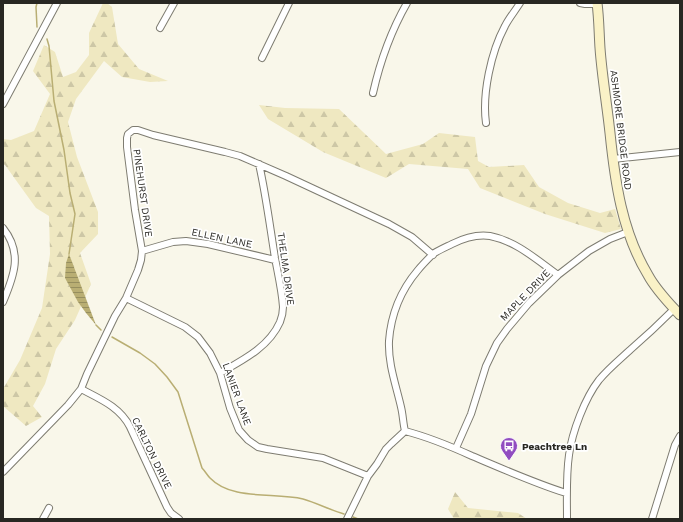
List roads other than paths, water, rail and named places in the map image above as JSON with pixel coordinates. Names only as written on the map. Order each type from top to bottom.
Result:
[{"type":"main road","name":"ASHMORE BRIDGE ROAD","points":[[597,3],[600,48],[616,186],[628,232],[639,259],[660,293],[677,312]]},
{"type":"street","points":[[3,104],[57,3]]},
{"type":"street","points":[[160,28],[174,3]]},
{"type":"street","points":[[262,58],[289,3]]},
{"type":"street","points":[[373,93],[376,78],[392,34],[407,3]]},
{"type":"street","points":[[486,123],[485,103],[494,52],[505,26],[520,3]]},
{"type":"street","points":[[580,3],[597,3]]},
{"type":"street","name":"PINEHURST DRIVE","points":[[3,472],[68,405],[81,389],[115,316],[126,298],[140,264],[142,251],[127,147],[127,138],[133,130],[240,156],[389,224],[412,237],[433,255]]},
{"type":"street","points":[[613,159],[680,152]]},
{"type":"street","name":"THELMA DRIVE","points":[[220,373],[259,349],[271,337],[280,323],[282,315],[283,307],[259,164]]},
{"type":"street","points":[[3,228],[13,244],[15,258],[14,274],[3,302]]},
{"type":"street","name":"MAPLE DRIVE","points":[[456,448],[471,414],[486,366],[497,343],[507,328],[558,275],[589,251],[610,239],[628,232]]},
{"type":"street","points":[[405,431],[402,409],[390,360],[390,332],[394,312],[402,292],[412,277],[433,255],[466,237],[478,235],[489,236],[504,240],[517,246],[558,275]]},
{"type":"street","name":"ELLEN LANE","points":[[142,251],[173,242],[186,241],[208,244],[275,260]]},
{"type":"street","name":"LANIER LANE","points":[[126,298],[185,328],[204,345],[210,353],[220,373],[236,424],[241,434],[254,445],[267,449],[323,458],[368,476]]},
{"type":"street","points":[[567,519],[566,493],[571,444],[591,391],[611,367],[677,312]]},
{"type":"street","name":"CARLTON DRIVE","points":[[81,389],[109,404],[125,418],[167,507],[171,513],[179,519]]},
{"type":"street","points":[[405,431],[422,435],[456,448],[543,486],[566,493]]},
{"type":"street","points":[[347,519],[368,476],[386,449],[405,431]]},
{"type":"street","points":[[652,519],[675,445],[680,436]]},
{"type":"street","points":[[43,519],[49,508]]},
{"type":"waterway","points":[[37,3],[37,27]]},
{"type":"waterway","points":[[47,39],[49,46],[54,101],[75,214],[69,254]]},
{"type":"waterway","points":[[96,325],[101,330]]},
{"type":"waterway","points":[[112,337],[140,353],[155,364],[178,392],[202,468],[210,478],[219,485],[241,493],[303,499],[344,514]]},
{"type":"waterway","points":[[353,517],[358,519]]},
{"type":"place","name":"Peachtree Ln","points":[[509,461]]}]
